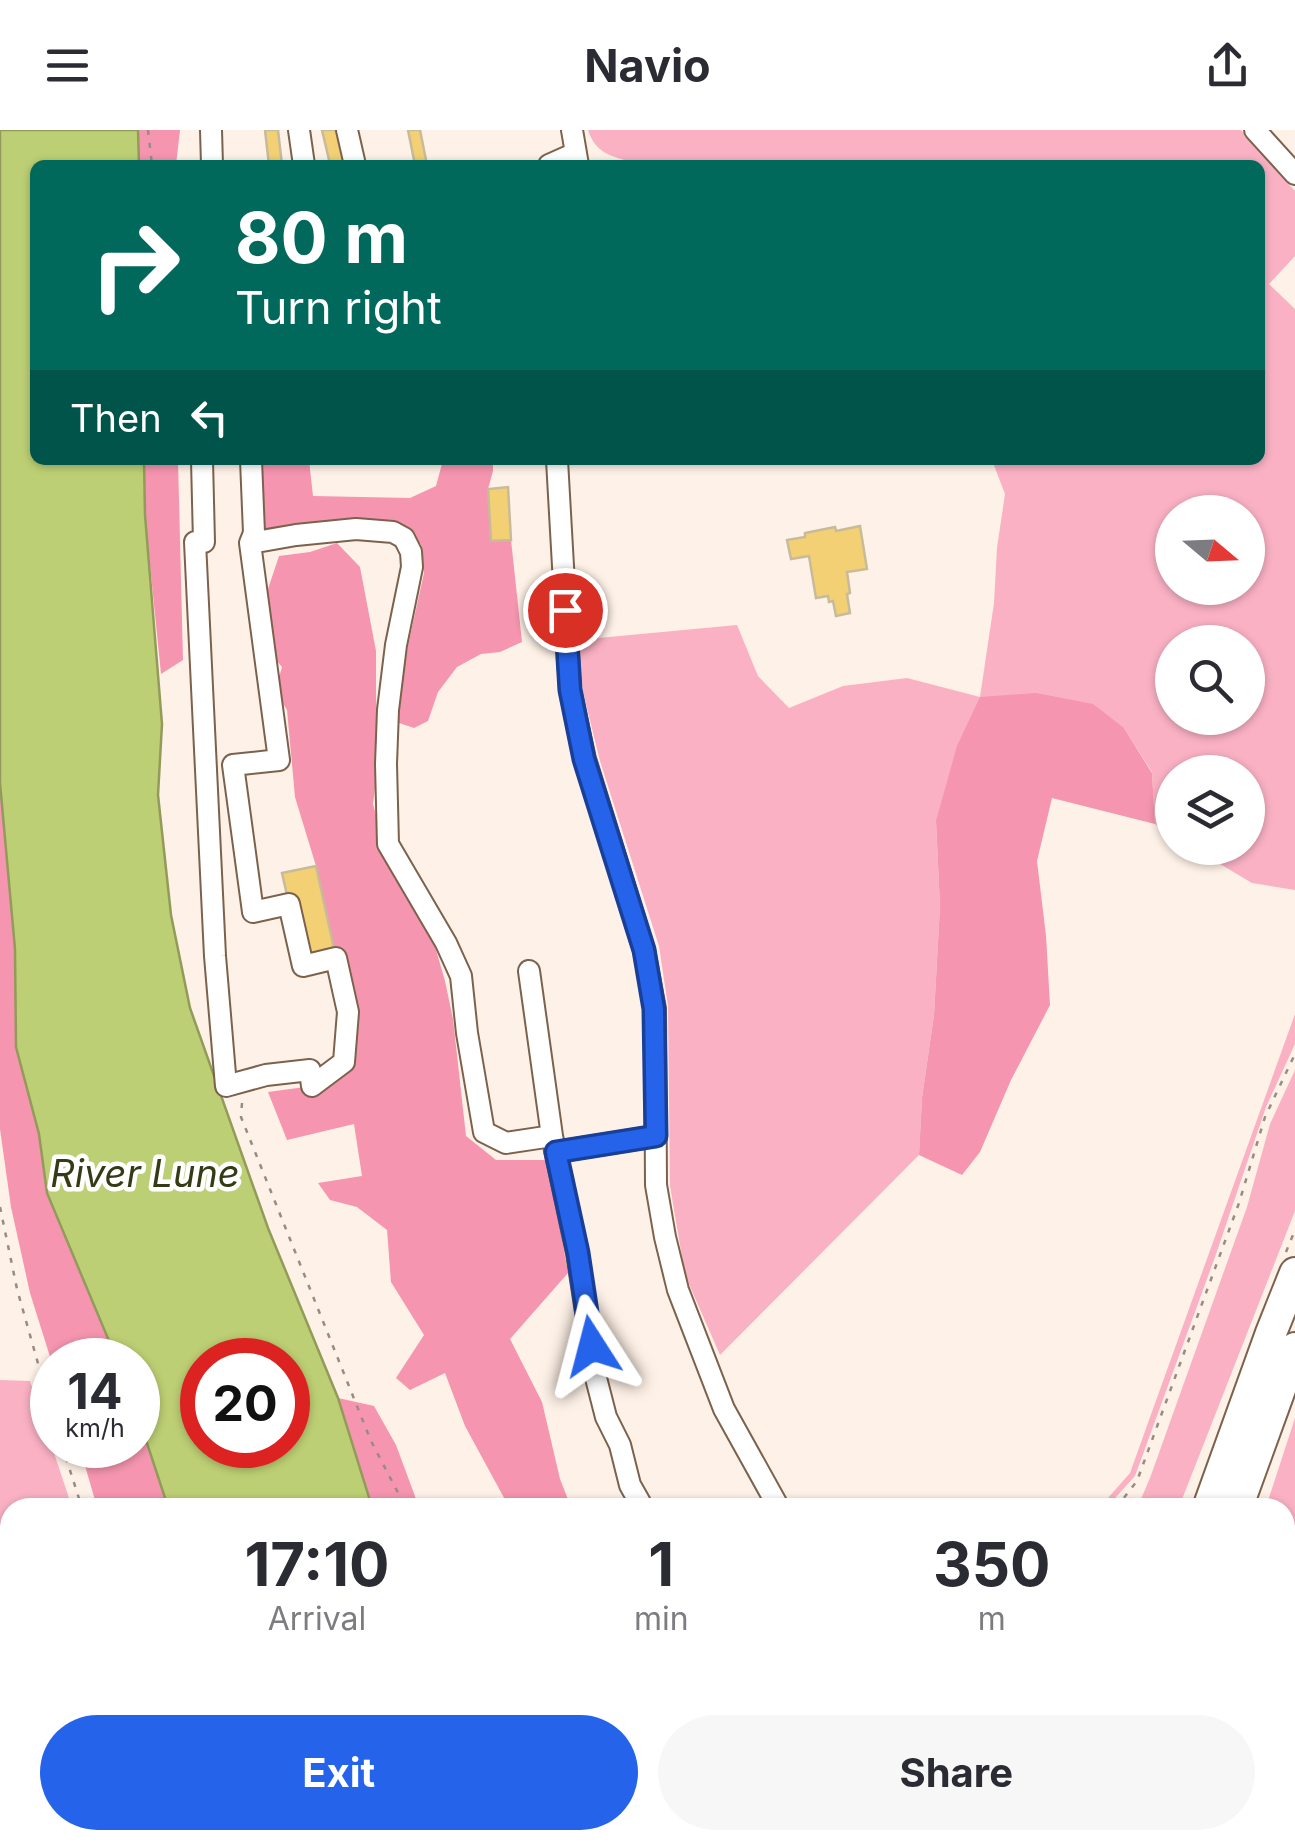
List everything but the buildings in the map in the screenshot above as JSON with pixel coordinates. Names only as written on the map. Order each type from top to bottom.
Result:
[{"type":"highway","points":[[1210,1498],[1295,1273]]},
{"type":"highway","points":[[1241,1498],[1295,1348]]},
{"type":"highway","points":[[1252,1498],[1295,1360]]},
{"type":"street","points":[[211,130],[212,160]]},
{"type":"street","points":[[299,130],[303,160]]},
{"type":"street","points":[[347,130],[354,160]]},
{"type":"street","points":[[572,130],[578,160]]},
{"type":"street","points":[[1255,130],[1295,174]]},
{"type":"street","points":[[202,465],[204,542],[195,542],[214,944],[226,1086],[266,1075],[310,1070],[312,1086],[344,1062],[348,1012],[336,958],[303,966],[289,904],[253,912],[234,765],[280,760],[250,543],[254,533],[250,465]]},
{"type":"street","points":[[556,465],[570,690],[584,759],[644,950],[654,1009],[658,1198],[678,1290],[724,1409],[773,1498]]},
{"type":"street","points":[[250,543],[356,529],[392,532],[404,538],[411,552],[412,567],[396,644],[388,710],[388,844],[446,942],[461,976],[484,1132],[506,1143],[554,1144],[656,1136]]},
{"type":"street","points":[[530,971],[554,1144],[578,1253],[596,1378],[637,1498]]},
{"type":"path","points":[[148,130],[151,160]]},
{"type":"path","points":[[1124,1498],[1137,1481],[1239,1203],[1266,1118],[1295,1054]]},
{"type":"path","points":[[241,1082],[241,1117],[372,1440],[401,1498]]},
{"type":"path","points":[[0,1207],[30,1338]]},
{"type":"path","points":[[69,1468],[79,1498]]},
{"type":"shaded area","points":[[138,130],[180,130],[177,160],[139,160]]},
{"type":"shaded area","points":[[588,130],[1241,130],[1295,191],[1295,256],[1269,284],[1295,309],[1295,890],[1252,883],[1222,865],[1265,865],[1265,755],[1155,755],[1155,824],[1152,772],[1124,728],[936,821],[940,906],[934,1015],[922,1098],[919,1155],[720,1355],[685,1275],[670,1186],[668,1006],[659,946],[600,761],[583,692],[577,640],[737,625],[758,676],[789,708],[843,686],[907,678],[980,697],[1005,494],[994,465],[1265,465],[1265,160],[625,160],[596,146]]},
{"type":"shaded area","points":[[144,465],[178,465],[183,660],[161,674],[145,515]]},
{"type":"shaded area","points":[[258,465],[310,465],[313,496],[410,498],[436,486],[442,465],[493,465],[488,489],[491,540],[511,540],[522,642],[500,652],[481,654],[457,667],[438,692],[428,721],[414,728],[399,723],[398,691],[424,573],[421,544],[390,523],[254,533]]},
{"type":"shaded area","points":[[337,543],[360,567],[376,651],[380,750],[373,804],[390,869],[434,943],[445,981],[466,1136],[496,1160],[548,1160],[568,1273],[510,1339],[542,1402],[567,1498],[504,1498],[465,1426],[445,1373],[410,1390],[396,1378],[424,1335],[391,1282],[387,1230],[357,1207],[330,1200],[318,1183],[362,1176],[354,1124],[287,1140],[268,1092],[312,1086],[344,1062],[348,1012],[316,866],[295,797],[287,710],[275,691],[282,667],[271,654],[273,630],[267,592],[279,556]]},
{"type":"shaded area","points":[[1036,693],[1093,704],[1124,728],[1152,773],[1155,824],[1052,798],[1037,861],[1050,1005],[980,1152],[962,1175],[919,1155],[922,1098],[934,1015],[940,906],[936,821],[957,746],[980,697]]},
{"type":"shaded area","points":[[0,783],[15,949],[16,1047],[39,1134],[47,1193],[108,1338],[44,1338],[11,1207],[0,1129]]},
{"type":"shaded area","points":[[1295,1014],[1295,1044],[1266,1107],[1135,1476],[1115,1498],[1108,1498],[1130,1473]]},
{"type":"shaded area","points":[[1295,1070],[1295,1211],[1183,1498],[1141,1498],[1247,1207],[1270,1124]]},
{"type":"shaded area","points":[[0,1380],[30,1381],[30,1468],[59,1468],[69,1498],[0,1498]]},
{"type":"shaded area","points":[[338,1398],[374,1406],[396,1445],[416,1498],[369,1498]]},
{"type":"shaded area","points":[[1295,1418],[1295,1498],[1269,1498]]},
{"type":"shaded area","points":[[86,1468],[155,1468],[165,1498],[94,1498]]},
{"type":"water","name":"River Lune","points":[[0,130],[138,130],[139,160],[30,160],[30,465],[144,465],[162,724],[158,795],[171,915],[190,1008],[268,1228],[338,1398],[369,1498],[165,1498],[155,1468],[160,1468],[160,1338],[108,1338],[47,1193],[39,1134],[16,1047],[15,949],[0,783]]},
{"type":"route","points":[[565,610],[570,690],[584,759],[644,950],[654,1009],[656,1136],[556,1152],[578,1253],[592,1346]]}]
